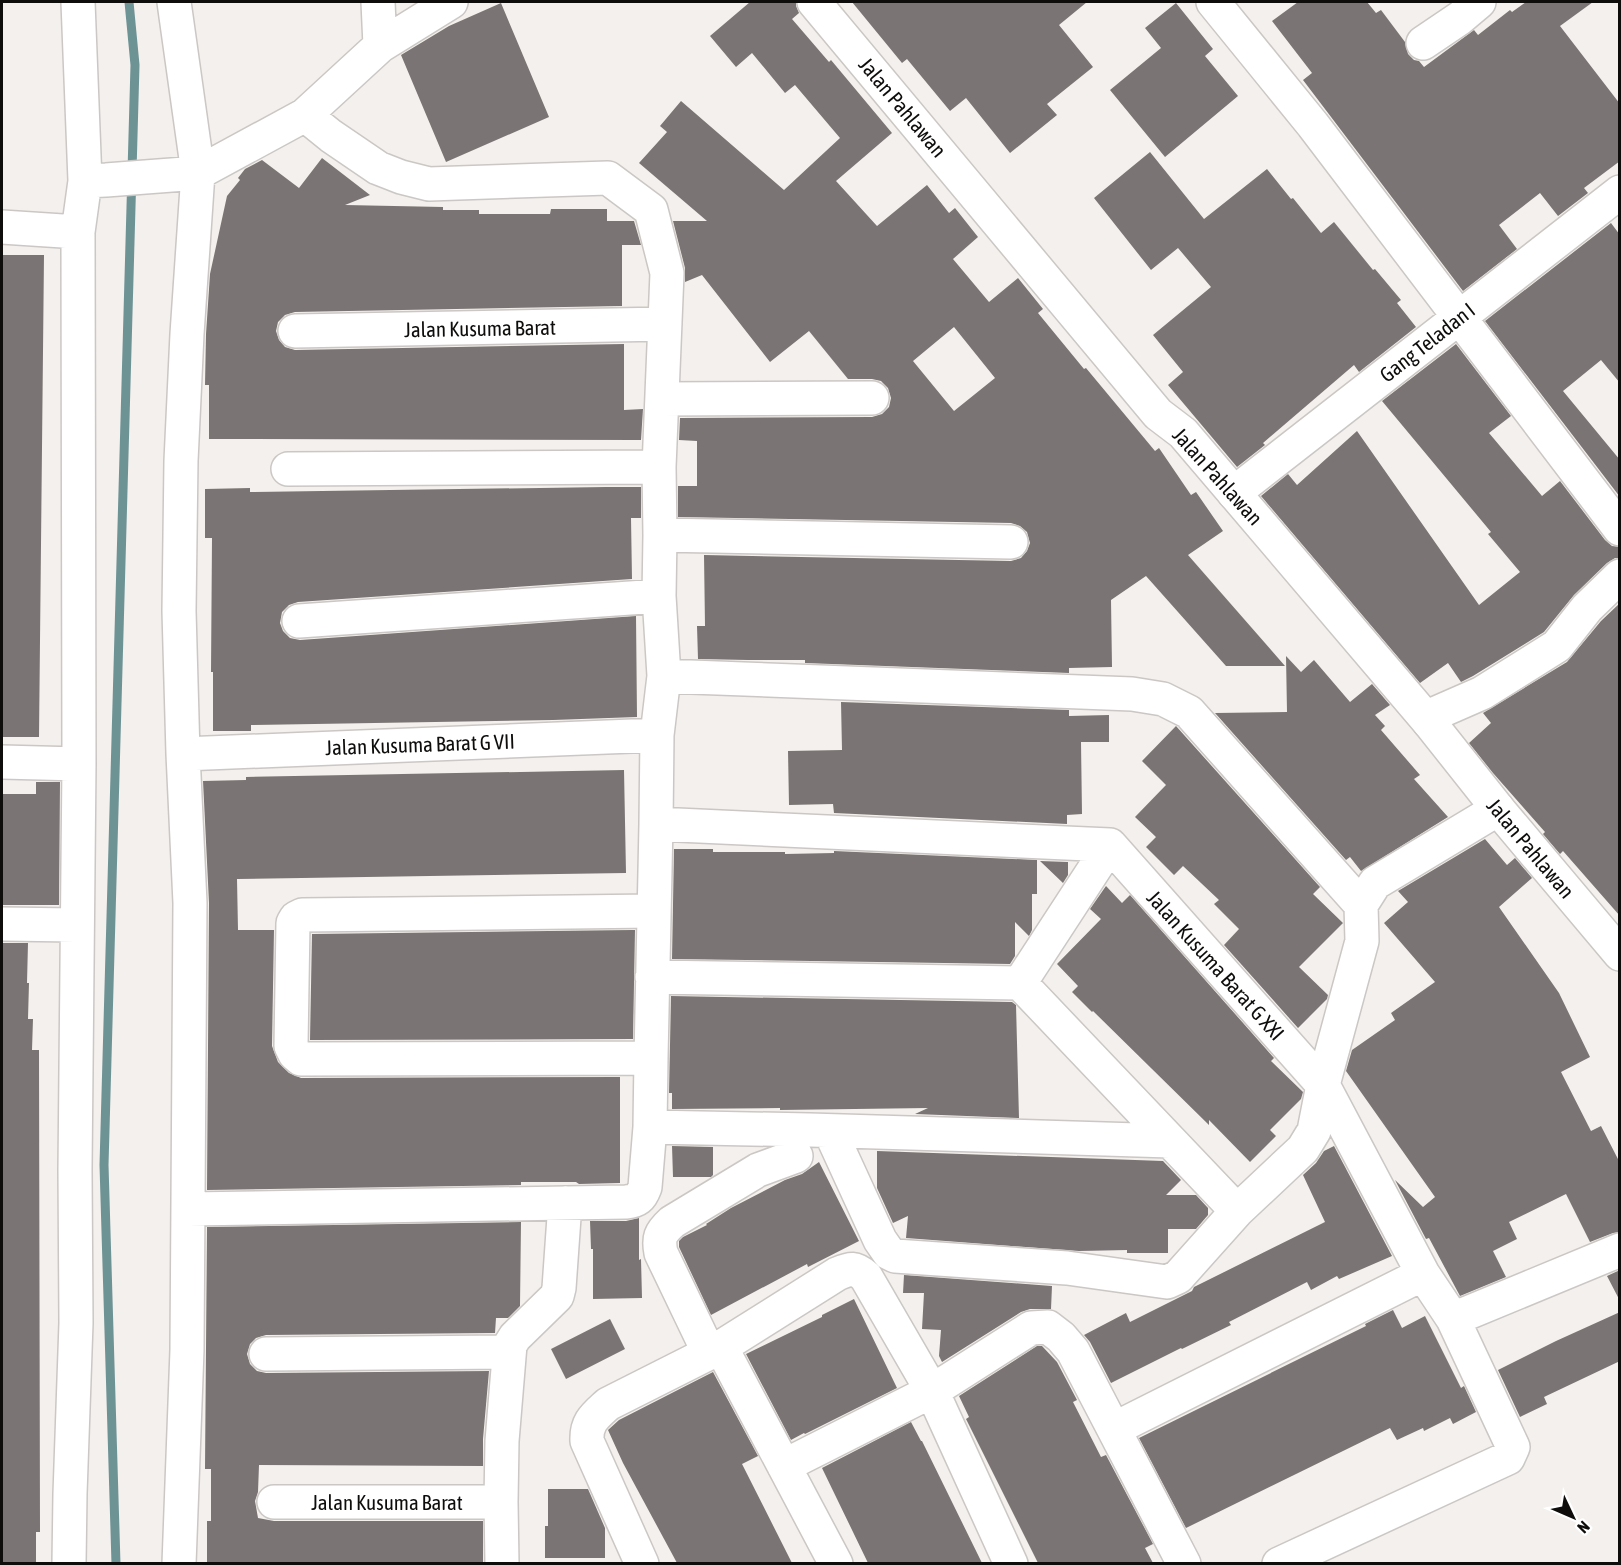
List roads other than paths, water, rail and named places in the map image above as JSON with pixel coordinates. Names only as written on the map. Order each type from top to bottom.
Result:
[{"type":"street","points":[[69,1563],[76,1323],[76,925],[79,764],[78,232],[95,181],[78,2]]},
{"type":"street","points":[[174,2],[198,173],[181,461],[179,611],[190,903],[188,1350],[178,1563]]},
{"type":"street","points":[[378,2],[380,46]]},
{"type":"street","points":[[95,181],[198,173],[305,115],[380,46],[452,2]]},
{"type":"street","name":"Jalan Pahlawan","points":[[814,2],[1158,414],[1183,433],[1430,722],[1498,809],[1620,954]]},
{"type":"street","points":[[1213,2],[1313,125],[1620,529]]},
{"type":"street","points":[[1423,43],[1479,2]]},
{"type":"street","points":[[188,1209],[636,1201],[642,1195],[645,1187],[650,1127],[657,735],[664,676],[659,596],[659,467],[667,273],[651,210],[608,178],[429,184],[400,177],[378,168],[330,136],[305,115]]},
{"type":"street","name":"Gang Teladan I","points":[[1234,493],[1620,192]]},
{"type":"street","points":[[2,227],[78,232]]},
{"type":"street","name":"Jalan Kusuma Barat","points":[[295,331],[665,324]]},
{"type":"street","points":[[662,399],[872,398]]},
{"type":"street","points":[[288,470],[659,467]]},
{"type":"street","points":[[660,535],[1011,542]]},
{"type":"street","points":[[1430,722],[1434,714],[1482,693],[1557,646],[1587,608],[1620,576]]},
{"type":"street","points":[[299,621],[659,596]]},
{"type":"street","points":[[664,676],[1132,694],[1163,699],[1189,712],[1361,905]]},
{"type":"street","name":"Jalan Kusuma Barat G VII","points":[[183,754],[657,735]]},
{"type":"street","points":[[2,762],[79,764]]},
{"type":"street","points":[[830,1131],[880,1240],[889,1253],[895,1256],[1067,1268],[1167,1282],[1178,1277],[1237,1211],[1303,1149],[1314,1131],[1323,1085],[1362,941],[1361,905],[1375,883],[1498,809]]},
{"type":"street","points":[[656,824],[1110,845]]},
{"type":"street","points":[[1020,983],[1110,845]]},
{"type":"street","name":"Jalan Kusuma Barat G XXI","points":[[1110,845],[1323,1085],[1423,1274],[1453,1319],[1514,1447],[1508,1458],[1279,1563]]},
{"type":"street","points":[[651,1058],[301,1059],[291,1046],[293,923],[302,915],[654,911]]},
{"type":"street","points":[[2,924],[76,925]]},
{"type":"street","points":[[652,976],[1020,983],[1237,1211]]},
{"type":"street","points":[[650,1127],[1170,1141]]},
{"type":"street","points":[[796,1156],[758,1170],[672,1222],[663,1230],[659,1242],[661,1253],[784,1466],[836,1563]]},
{"type":"street","points":[[502,1563],[502,1441],[510,1345],[515,1336],[557,1296],[565,1203]]},
{"type":"street","points":[[1453,1319],[1620,1250]]},
{"type":"street","points":[[642,1563],[588,1441],[586,1431],[593,1418],[608,1404],[715,1350],[837,1274],[849,1269],[859,1270],[866,1277],[932,1391],[1011,1563]]},
{"type":"street","points":[[1114,1429],[1423,1274]]},
{"type":"street","points":[[784,1466],[932,1391],[1031,1328],[1048,1327],[1073,1351],[1184,1563]]},
{"type":"street","points":[[266,1354],[509,1352]]},
{"type":"street","name":"Jalan Kusuma Barat","points":[[274,1502],[501,1502]]},
{"type":"waterway","points":[[116,1564],[104,1165],[135,65],[129,2]]}]
